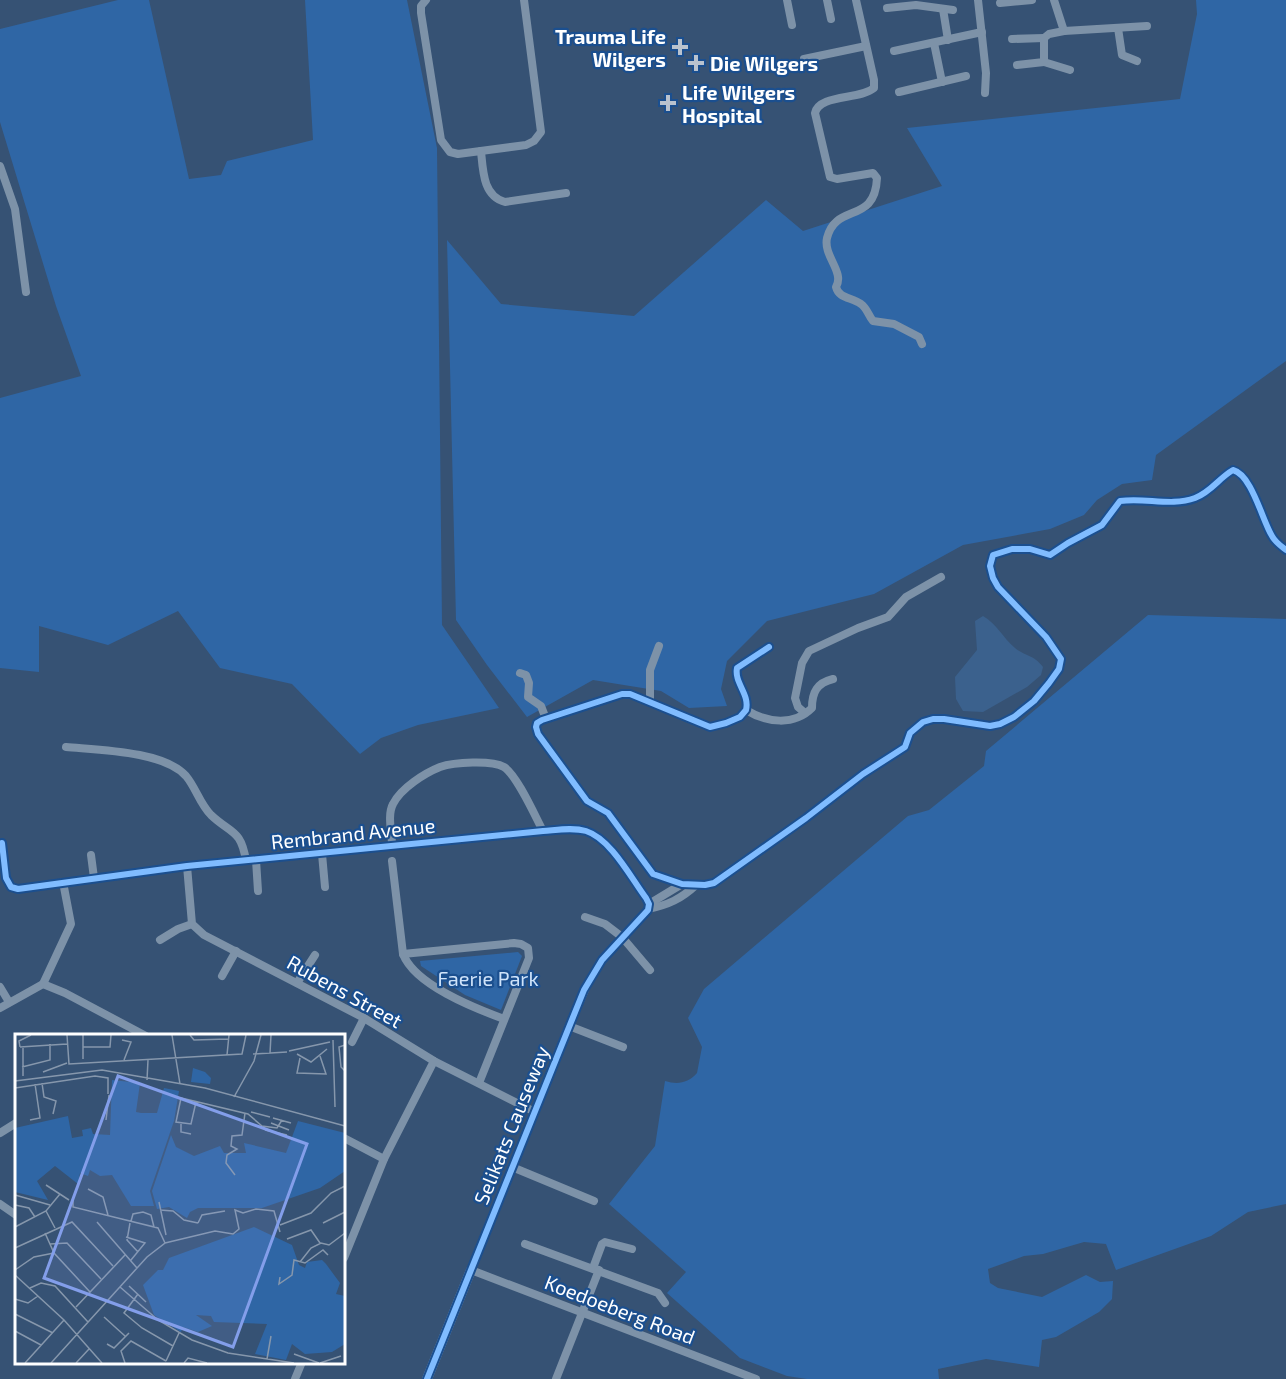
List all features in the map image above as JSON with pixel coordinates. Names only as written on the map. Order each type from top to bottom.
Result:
[{"type":"street","points":[[426,0],[421,6],[421,13],[441,140],[450,152],[458,154],[526,145],[534,141],[541,132],[524,0]]},
{"type":"street","points":[[787,0],[792,25]]},
{"type":"street","points":[[827,0],[831,19]]},
{"type":"street","points":[[856,0],[874,88],[867,93],[821,103],[815,112],[830,177],[837,179],[866,173],[875,174],[877,180],[874,195],[864,209],[839,219],[830,229],[826,242],[832,264],[839,276],[838,292],[860,303],[873,321],[894,324],[919,337],[922,344]]},
{"type":"street","points":[[978,0],[986,73],[984,93]]},
{"type":"street","points":[[1000,3],[1032,0]]},
{"type":"street","points":[[1054,0],[1064,31]]},
{"type":"street","points":[[887,8],[916,4],[953,10]]},
{"type":"street","points":[[943,9],[948,40]]},
{"type":"street","points":[[1012,39],[1044,38],[1048,34],[1064,31],[1147,26]]},
{"type":"street","points":[[1118,28],[1122,55],[1137,62]]},
{"type":"street","points":[[894,51],[982,32]]},
{"type":"street","points":[[1044,38],[1044,62]]},
{"type":"street","points":[[934,43],[942,82]]},
{"type":"street","points":[[804,59],[866,46]]},
{"type":"street","points":[[1017,65],[1044,62],[1070,70]]},
{"type":"street","points":[[899,92],[966,76]]},
{"type":"street","points":[[481,152],[488,188],[492,196],[498,200],[505,202],[566,193]]},
{"type":"street","points":[[0,166],[15,210],[26,292]]},
{"type":"street","points":[[768,647],[737,668],[737,679],[748,704],[746,710],[740,717],[714,727],[702,725],[630,694],[620,694],[537,723],[537,731],[587,801],[608,813],[653,874],[682,884],[709,885],[720,880],[863,774],[903,749],[907,745],[910,732],[923,722],[944,719],[994,725],[1014,717],[1034,701],[1058,671],[1061,659],[1047,637],[995,583],[990,566],[995,554],[1024,548],[1050,555],[1102,525],[1120,501],[1186,501],[1204,494],[1233,470],[1243,476],[1272,537],[1286,550]]},
{"type":"street","points":[[805,713],[798,707],[795,699],[806,655],[846,633],[888,617],[906,597],[941,577]]},
{"type":"street","points":[[650,702],[650,670],[658,646]]},
{"type":"street","points":[[520,673],[528,678],[528,697],[541,706],[546,718]]},
{"type":"street","points":[[746,710],[780,722],[792,720],[812,708],[816,688],[833,679]]},
{"type":"street","points":[[66,747],[134,755],[171,764],[186,776],[208,812],[238,836],[251,860],[258,891]]},
{"type":"street","points":[[392,845],[390,812],[395,800],[403,791],[422,778],[448,765],[486,762],[505,768],[513,776],[543,831]]},
{"type":"street","name":"Rembrand Avenue","points":[[2,843],[6,878],[11,887],[18,889],[187,866],[543,831],[580,830],[600,839],[609,847],[648,904]]},
{"type":"street","points":[[322,854],[325,887]]},
{"type":"street","points":[[91,855],[94,878]]},
{"type":"street","points":[[392,861],[403,954],[410,967],[423,978],[468,1005],[504,1019]]},
{"type":"street","points":[[160,940],[178,928],[192,924],[187,866]]},
{"type":"street","points":[[0,1008],[43,984],[70,924],[63,882]]},
{"type":"street","points":[[648,904],[682,884]]},
{"type":"street","points":[[648,904],[670,904],[683,897],[696,885]]},
{"type":"street","name":"Selikats Causeway","points":[[427,1379],[568,1026],[593,973],[648,904]]},
{"type":"street","points":[[585,917],[605,924],[622,937],[650,970]]},
{"type":"street","name":"Rubens Street","points":[[192,924],[208,938],[364,1018],[434,1061],[535,1112]]},
{"type":"street","points":[[403,954],[505,943],[521,944],[529,951],[529,958],[478,1083]]},
{"type":"street","points":[[222,976],[236,951]]},
{"type":"street","points":[[297,983],[315,955]]},
{"type":"street","points":[[43,984],[144,1034]]},
{"type":"street","points":[[0,987],[9,1002]]},
{"type":"street","points":[[352,1042],[364,1018]]},
{"type":"street","points":[[568,1026],[623,1047]]},
{"type":"street","points":[[345,1256],[384,1159],[434,1061]]},
{"type":"street","points":[[0,1133],[15,1124]]},
{"type":"street","points":[[345,1139],[384,1159]]},
{"type":"street","points":[[512,1167],[594,1201]]},
{"type":"street","points":[[556,1379],[604,1242],[632,1249]]},
{"type":"street","points":[[525,1244],[658,1293],[665,1303]]},
{"type":"street","name":"Koedoeberg Road","points":[[471,1270],[756,1379]]},
{"type":"street","points":[[295,1379],[302,1364]]},
{"type":"green space","points":[[118,0],[149,0],[189,179],[221,175],[227,161],[313,140],[305,0],[407,0],[437,148],[442,625],[499,708],[418,725],[381,738],[360,754],[292,684],[220,668],[178,611],[108,645],[39,626],[39,672],[0,668],[0,398],[81,376],[56,306],[0,122],[0,29]]},
{"type":"green space","points":[[1196,0],[1286,0],[1286,361],[1156,455],[1152,480],[1122,484],[1097,500],[1084,515],[1050,529],[963,545],[874,594],[767,621],[727,661],[721,689],[727,706],[689,708],[661,691],[593,680],[527,717],[456,620],[447,240],[501,304],[634,316],[766,200],[803,231],[942,186],[907,128],[1180,99],[1197,14]]},
{"type":"green space","points":[[1148,615],[1286,619],[1286,1204],[1248,1212],[1211,1236],[1116,1270],[1106,1244],[1084,1242],[1043,1254],[1024,1256],[988,1269],[990,1283],[998,1288],[1042,1297],[1086,1275],[1100,1282],[1113,1281],[1112,1299],[1099,1312],[1056,1337],[1042,1340],[1039,1367],[986,1359],[938,1369],[939,1379],[807,1379],[787,1376],[740,1358],[667,1293],[686,1272],[609,1204],[655,1146],[665,1081],[682,1082],[697,1073],[702,1047],[688,1018],[704,989],[908,816],[929,810],[984,766],[986,751]]},
{"type":"green space","name":"Faerie Park","points":[[518,952],[522,956],[501,1010],[465,995],[421,966],[420,961]]},
{"type":"shaded area","points":[[983,616],[1015,648],[1036,660],[1043,667],[1041,675],[1027,687],[983,712],[963,711],[956,699],[955,677],[977,650],[975,621]]},
{"type":"cycle path","points":[[769,647],[737,668],[738,679],[746,699],[746,710],[740,717],[726,723],[710,727],[630,694],[622,694],[537,723],[538,734],[587,801],[608,813],[653,874],[682,884],[714,883],[806,818],[863,774],[905,747],[910,733],[923,722],[944,719],[990,726],[1014,717],[1034,701],[1059,669],[1061,659],[1046,637],[998,587],[990,566],[993,555],[1012,549],[1030,549],[1050,555],[1102,525],[1120,501],[1186,501],[1206,492],[1233,470],[1246,480],[1268,529],[1276,542],[1286,550]]},
{"type":"cycle path","points":[[2,843],[6,878],[11,887],[18,889],[187,866],[565,829],[581,830],[595,835],[620,860],[646,898],[649,904],[648,910],[602,960],[584,990],[427,1379]]},
{"type":"place","name":"Trauma Life Wilgers","points":[[680,47]]},
{"type":"place","name":"Die Wilgers","points":[[696,63]]},
{"type":"place","name":"Life Wilgers Hospital","points":[[668,103]]}]
